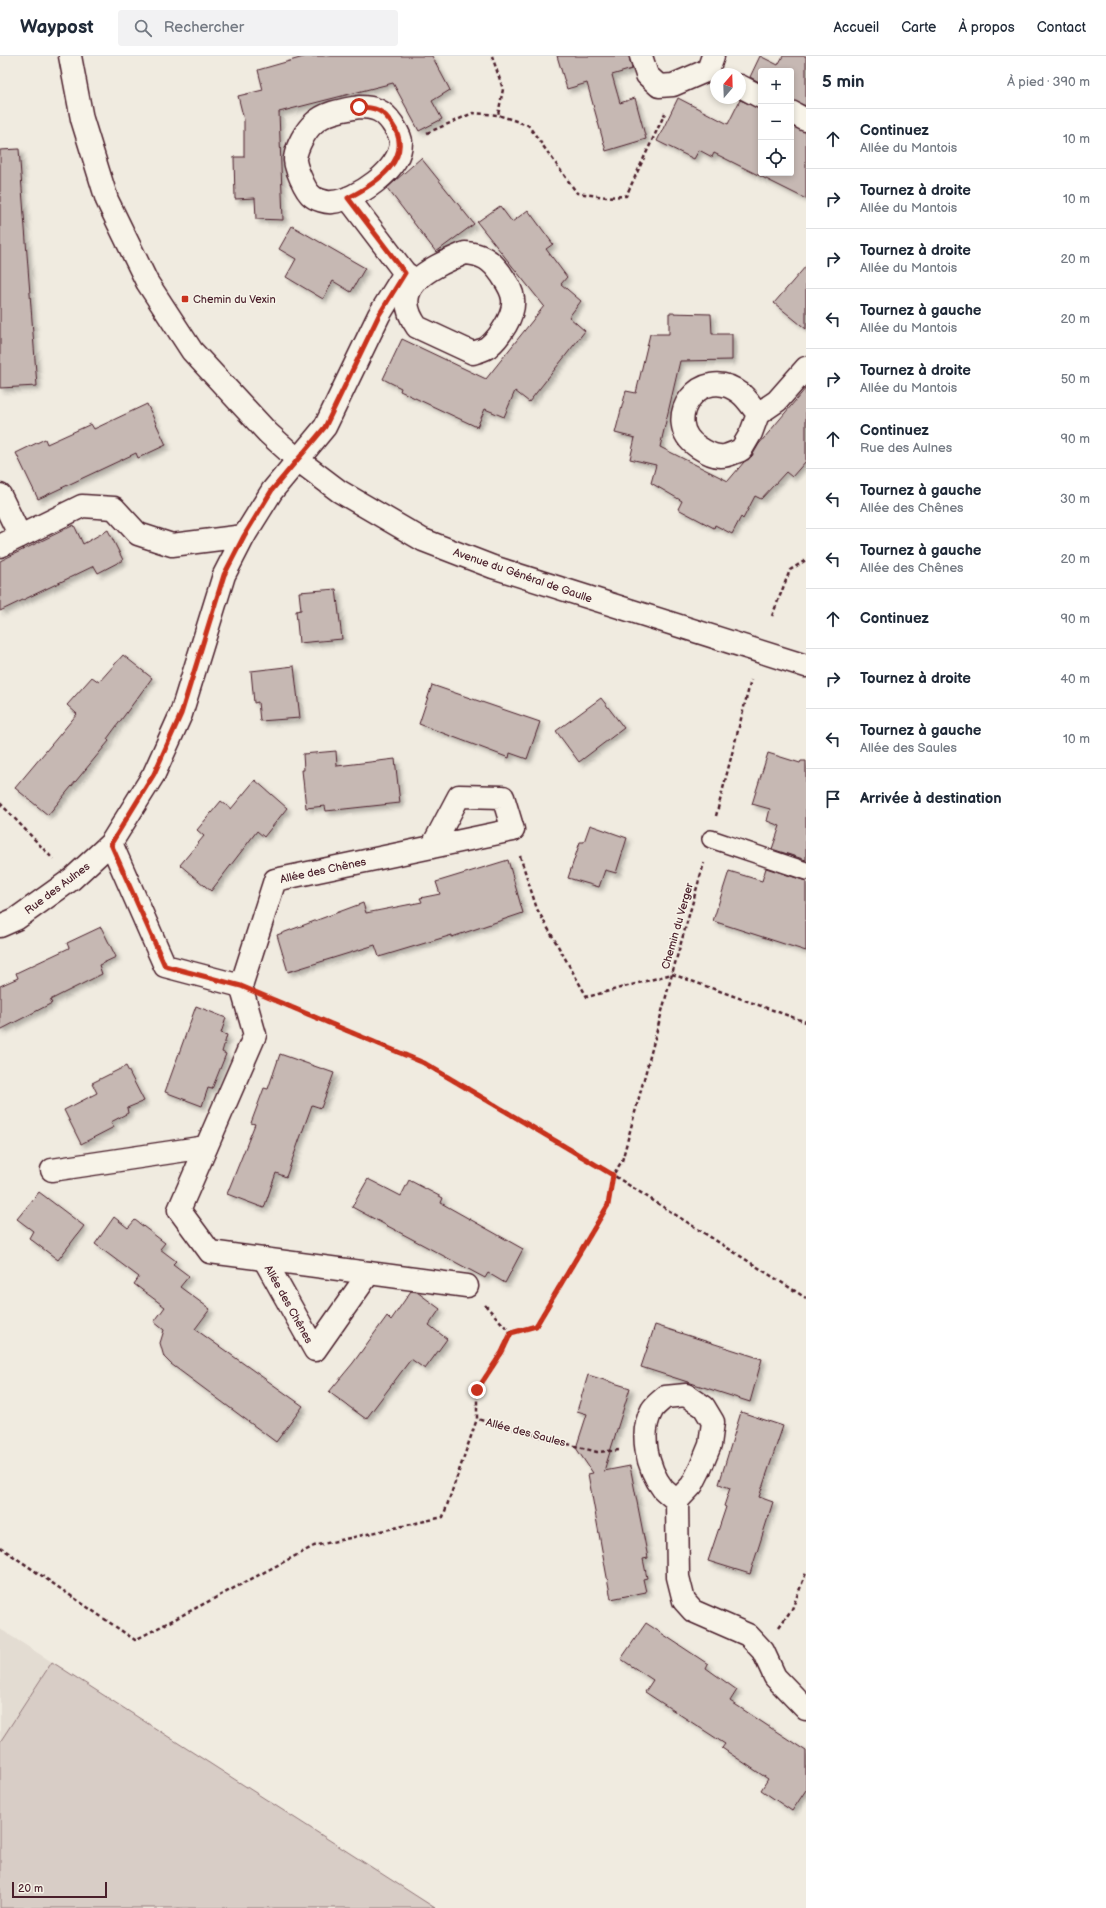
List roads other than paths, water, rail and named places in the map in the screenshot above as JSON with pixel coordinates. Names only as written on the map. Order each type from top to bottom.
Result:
[{"type":"street","name":"Avenue du Général de Gaulle","points":[[70,56],[82,119],[107,200],[147,282],[192,351],[268,433],[298,460],[339,491],[423,540],[493,567],[806,666]]},
{"type":"street","points":[[641,56],[647,75],[659,86],[673,86],[712,67]]},
{"type":"street","points":[[746,89],[758,95]]},
{"type":"street","points":[[373,107],[386,114],[395,128],[401,142],[396,158],[385,173],[366,189],[348,198],[330,202],[312,196],[301,179],[295,159],[302,140],[314,123],[328,114],[343,110],[373,107]]},
{"type":"street","points":[[794,114],[806,120]]},
{"type":"street","points":[[348,198],[410,276],[408,309],[411,319],[417,327],[473,353],[487,348],[499,334],[511,314],[513,300],[510,287],[496,267],[486,258],[476,254],[465,253],[427,271],[410,276]]},
{"type":"street","name":"Rue des Aulnes","points":[[0,926],[16,919],[72,879],[111,844],[154,774],[181,714],[224,575],[244,536],[272,490],[325,427],[379,315],[410,276]]},
{"type":"street","points":[[758,414],[777,401],[806,368]]},
{"type":"street","points":[[0,495],[20,536]]},
{"type":"street","points":[[0,546],[82,506],[114,508],[138,534],[172,545],[244,536]]},
{"type":"street","name":"Allée des Chênes","points":[[432,847],[459,796],[503,797],[513,830],[275,880],[241,986],[256,1036],[179,1210],[210,1252],[467,1286]]},
{"type":"street","points":[[111,844],[165,966],[241,986]]},
{"type":"street","points":[[52,1170],[206,1147]]},
{"type":"street","name":"Allée des Chênes","points":[[264,1259],[314,1350],[369,1272]]},
{"type":"street","points":[[677,1501],[663,1489],[653,1470],[646,1449],[645,1430],[652,1410],[665,1397],[686,1395],[704,1407],[712,1422],[710,1445],[692,1485],[677,1501],[678,1577],[684,1601],[693,1611],[748,1635],[763,1650],[775,1678],[806,1709]]},
{"type":"lane","points":[[711,839],[806,871]]},
{"type":"place","name":"Chemin du Vexin","points":[[185,299]]}]
